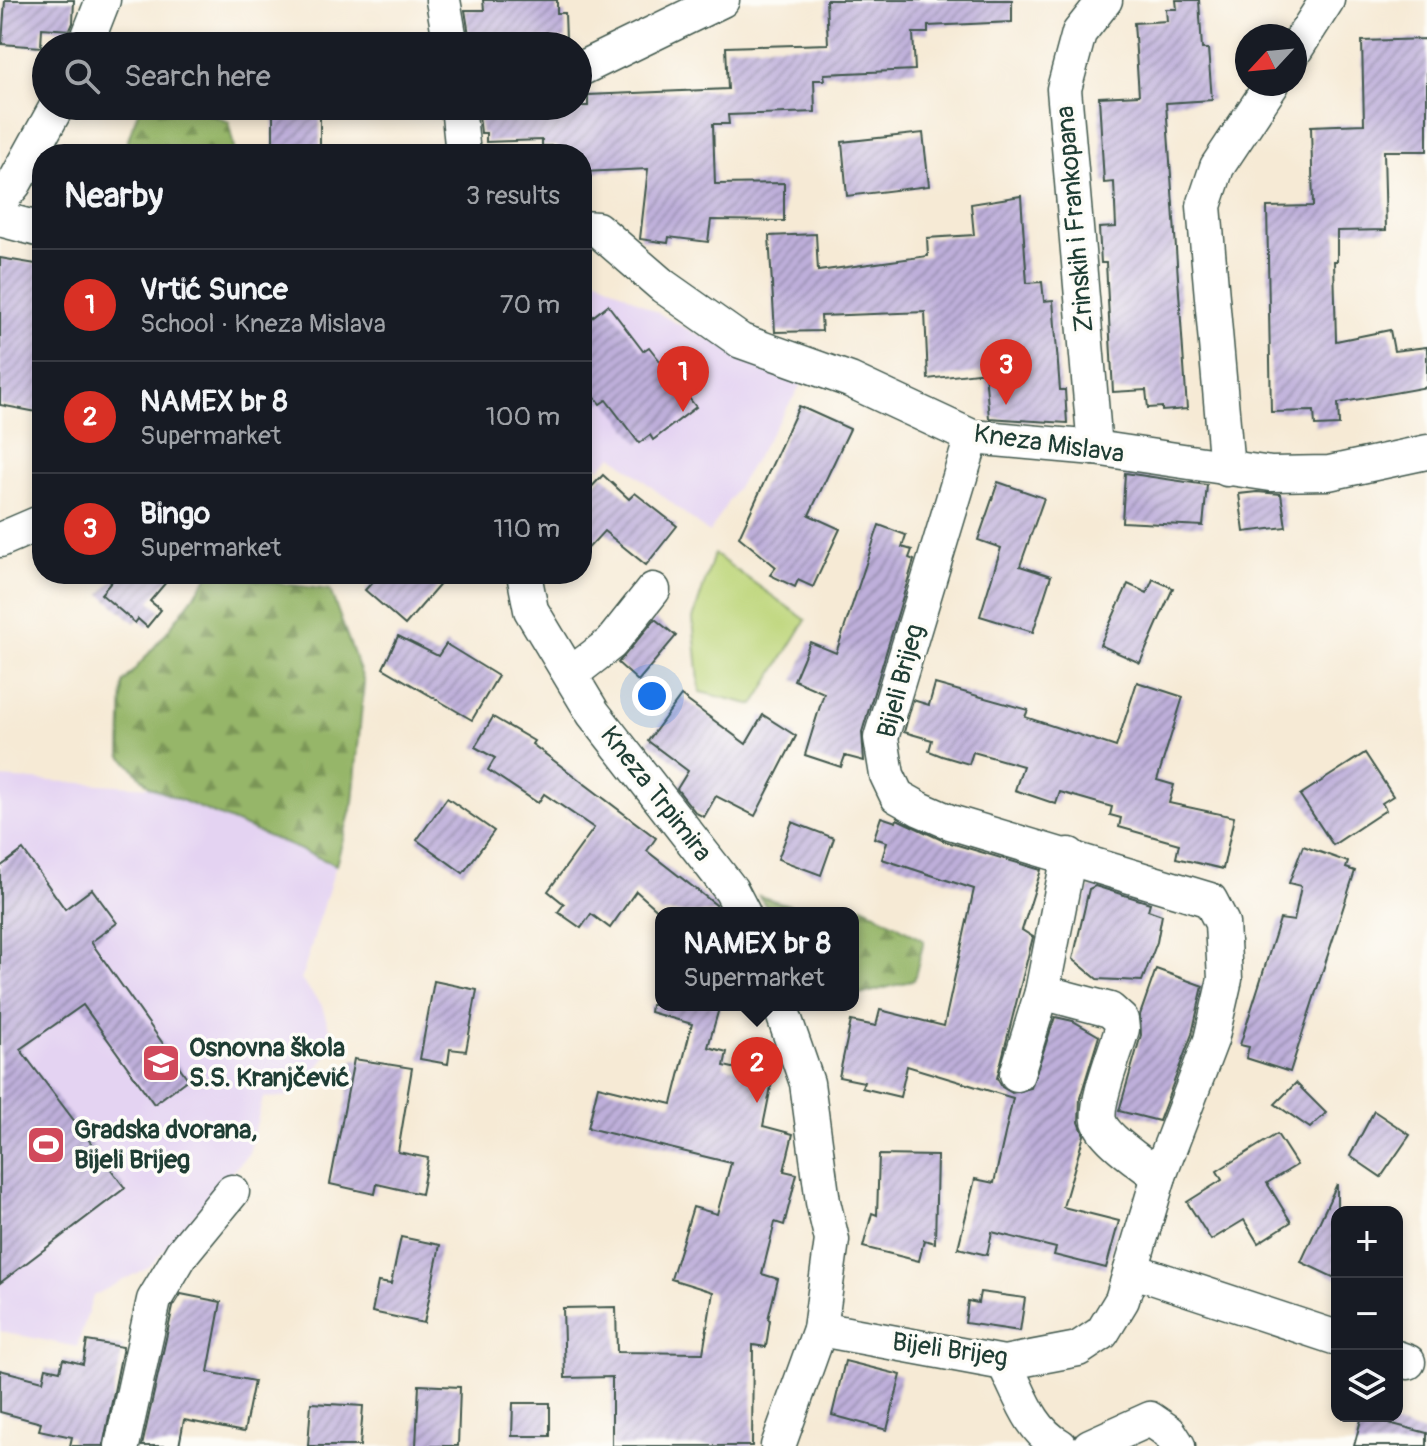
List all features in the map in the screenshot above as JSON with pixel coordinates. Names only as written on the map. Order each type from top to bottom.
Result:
[{"type":"street","points":[[90,32],[103,0]]},
{"type":"street","points":[[443,0],[449,32]]},
{"type":"street","points":[[592,63],[722,0]]},
{"type":"street","name":"Zrinskih i Frankopana","points":[[1095,448],[1064,89],[1079,33],[1105,0]]},
{"type":"street","points":[[1307,31],[1327,0]]},
{"type":"street","points":[[1227,469],[1204,206],[1217,167],[1264,96]]},
{"type":"street","points":[[36,144],[49,120]]},
{"type":"street","points":[[459,120],[462,144]]},
{"type":"street","points":[[0,201],[14,184],[32,151]]},
{"type":"street","points":[[0,219],[32,227]]},
{"type":"street","name":"Kneza Mislava","points":[[592,229],[597,229],[663,286],[741,341],[850,380],[972,437],[1095,448],[1271,474],[1329,473],[1427,452]]},
{"type":"street","name":"Bijeli Brijeg","points":[[820,1329],[1004,1363],[1078,1349],[1102,1333],[1122,1300],[1159,1176],[1211,1040],[1225,979],[1222,923],[1210,900],[930,814],[897,796],[887,775],[881,738],[972,437]]},
{"type":"street","points":[[0,540],[32,526]]},
{"type":"street","name":"Kneza Trpimira","points":[[526,584],[531,610],[593,713],[731,890],[740,907]]},
{"type":"street","points":[[571,674],[611,643],[653,590]]},
{"type":"street","points":[[1017,1074],[1042,992],[1069,855]]},
{"type":"street","points":[[1042,992],[1110,1010],[1121,1020],[1099,1120],[1107,1134],[1159,1176]]},
{"type":"street","points":[[778,1446],[820,1329],[832,1240],[823,1202],[807,1083],[782,1011]]},
{"type":"street","points":[[122,1446],[154,1300],[182,1253],[232,1192]]},
{"type":"street","points":[[1131,1270],[1331,1336]]},
{"type":"street","points":[[1004,1363],[1031,1421],[1047,1439],[1060,1446]]},
{"type":"street","points":[[1090,1446],[1150,1419],[1169,1432],[1178,1446]]},
{"type":"shaded area","points":[[592,276],[685,328],[803,382],[709,533],[613,456],[599,468],[592,458]]},
{"type":"shaded area","name":"Osnovna škola S.S. Kranjčević","points":[[0,778],[150,787],[336,865],[301,980],[321,1004],[330,1030],[327,1056],[298,1091],[286,1097],[263,1098],[249,1153],[150,1266],[93,1296],[77,1347],[0,1331]]},
{"type":"green space","points":[[135,120],[224,120],[229,122],[233,144],[127,144]]},
{"type":"green space","points":[[714,554],[806,620],[754,705],[700,692],[693,619]]},
{"type":"green space","points":[[203,584],[285,584],[330,590],[364,682],[353,802],[336,865],[150,787],[121,755],[123,683]]},
{"type":"green space","points":[[759,896],[795,907],[767,907]]},
{"type":"green space","points":[[863,906],[924,941],[914,980],[859,995],[858,907]]},
{"type":"building","points":[[5,0],[74,0],[70,30],[42,28],[42,32],[32,32],[32,46],[2,44]]},
{"type":"building","points":[[483,0],[557,0],[557,13],[565,13],[566,32],[469,32],[465,10],[484,10]]},
{"type":"building","points":[[826,0],[1012,0],[1012,22],[928,26],[928,33],[913,33],[915,70],[824,74],[825,80],[814,80],[815,112],[728,115],[729,124],[713,124],[715,184],[784,183],[784,221],[711,220],[708,242],[669,237],[668,243],[640,239],[648,169],[592,172],[592,144],[542,144],[542,140],[486,142],[486,133],[481,133],[480,120],[592,120],[592,95],[728,89],[726,47],[828,44]]},
{"type":"building","points":[[1176,0],[1199,0],[1202,49],[1208,49],[1212,100],[1166,103],[1187,409],[1162,411],[1162,407],[1148,408],[1146,390],[1113,392],[1106,263],[1101,263],[1099,228],[1116,227],[1114,182],[1104,183],[1099,97],[1139,95],[1134,23],[1167,21],[1166,9],[1177,9]]},
{"type":"building","points":[[1427,39],[1427,151],[1384,151],[1386,230],[1337,231],[1337,261],[1334,261],[1336,341],[1390,330],[1394,351],[1427,347],[1427,387],[1338,403],[1339,425],[1315,426],[1314,411],[1271,412],[1267,207],[1313,206],[1311,126],[1364,124],[1362,41]]},
{"type":"building","points":[[273,120],[320,120],[320,144],[273,144]]},
{"type":"building","points":[[923,133],[929,186],[847,196],[842,142]]},
{"type":"building","points":[[1021,196],[1027,283],[1042,282],[1044,301],[1053,300],[1060,390],[1065,390],[1067,423],[989,418],[985,372],[928,379],[925,312],[821,316],[822,331],[775,332],[769,236],[816,234],[818,271],[928,256],[927,238],[974,235],[971,204]]},
{"type":"building","points":[[0,258],[32,263],[32,411],[0,405]]},
{"type":"building","points":[[608,305],[643,351],[649,347],[696,407],[653,440],[650,435],[639,443],[606,400],[600,404],[592,394],[592,317]]},
{"type":"building","points":[[799,406],[850,429],[809,515],[840,529],[813,587],[798,580],[795,587],[770,575],[776,567],[739,537]]},
{"type":"building","points":[[1125,473],[1207,485],[1203,526],[1122,522]]},
{"type":"building","points":[[603,475],[629,499],[635,493],[677,526],[646,565],[604,531],[592,544],[592,487]]},
{"type":"building","points":[[998,482],[1044,498],[1020,566],[1051,576],[1033,632],[980,616],[1001,548],[978,540]]},
{"type":"building","points":[[1239,494],[1281,494],[1286,527],[1244,532]]},
{"type":"building","points":[[879,525],[906,535],[902,547],[912,550],[909,558],[914,560],[862,732],[864,761],[845,756],[841,767],[805,755],[824,693],[794,680],[810,642],[836,653]]},
{"type":"building","points":[[1153,579],[1173,588],[1140,663],[1100,645],[1128,584],[1147,593]]},
{"type":"building","points":[[110,584],[164,584],[150,601],[161,610],[147,627],[138,619],[135,623],[101,594]]},
{"type":"building","points":[[371,584],[440,584],[405,625],[365,590]]},
{"type":"building","points":[[655,619],[676,636],[638,681],[618,663]]},
{"type":"building","points":[[398,636],[438,656],[446,644],[498,676],[472,720],[383,668]]},
{"type":"building","points":[[1137,682],[1183,697],[1157,780],[1174,785],[1169,803],[1234,817],[1223,869],[1176,858],[1179,844],[1119,827],[1121,818],[1110,815],[1112,807],[1060,792],[1056,804],[1015,790],[1023,766],[973,752],[969,764],[929,751],[932,740],[904,732],[913,700],[929,705],[935,684],[1028,710],[1025,717],[1116,747]]},
{"type":"building","points":[[681,696],[746,744],[763,715],[796,736],[755,816],[716,796],[704,817],[696,813],[677,789],[688,771],[648,741]]},
{"type":"building","points":[[493,717],[534,741],[532,744],[656,838],[647,851],[717,907],[655,908],[636,891],[610,928],[591,914],[581,928],[558,912],[564,904],[548,891],[594,828],[544,794],[538,803],[488,770],[495,758],[475,747]]},
{"type":"building","points":[[1365,753],[1393,796],[1382,803],[1386,810],[1333,845],[1300,795]]},
{"type":"building","points":[[447,798],[494,831],[463,873],[417,840]]},
{"type":"building","points":[[881,817],[896,822],[897,819],[944,841],[1041,870],[1022,930],[1033,937],[997,1078],[1002,1087],[1012,1093],[1031,1088],[1055,1017],[1073,1021],[1099,1036],[1080,1098],[1079,1122],[1084,1135],[1063,1207],[1119,1221],[1106,1268],[1054,1255],[1056,1248],[992,1232],[987,1255],[958,1248],[975,1179],[994,1183],[1013,1098],[907,1066],[900,1097],[862,1088],[864,1082],[839,1077],[851,1021],[876,1026],[880,1010],[944,1026],[974,889],[882,859],[887,842],[874,838]]},
{"type":"building","points":[[792,822],[834,838],[821,875],[778,859]]},
{"type":"building","points":[[1303,846],[1348,862],[1346,868],[1355,871],[1290,1072],[1246,1058],[1249,1047],[1240,1045],[1280,919],[1294,921],[1301,886],[1289,883]]},
{"type":"building","points":[[23,850],[65,909],[92,889],[117,923],[91,942],[188,1079],[154,1104],[83,1005],[20,1049],[125,1188],[0,1283],[0,867]]},
{"type":"building","points":[[1095,886],[1150,903],[1148,910],[1162,915],[1157,942],[1142,981],[1097,979],[1073,959],[1089,889]]},
{"type":"building","points":[[1156,969],[1203,986],[1192,1034],[1159,1121],[1119,1111],[1141,1035],[1140,1015]]},
{"type":"building","points":[[434,981],[477,990],[466,1051],[450,1049],[448,1064],[420,1059]]},
{"type":"building","points":[[651,1005],[655,1005],[655,1011],[718,1011],[708,1047],[727,1052],[724,1066],[773,1077],[763,1126],[793,1134],[784,1171],[797,1174],[784,1225],[775,1222],[762,1274],[778,1279],[768,1319],[766,1347],[753,1345],[752,1446],[612,1446],[612,1377],[565,1378],[563,1308],[616,1307],[617,1352],[703,1353],[713,1292],[671,1279],[693,1207],[717,1214],[731,1163],[588,1128],[598,1086],[672,1104],[692,1024],[650,1012]]},
{"type":"building","points":[[354,1059],[412,1068],[398,1152],[428,1158],[421,1194],[377,1184],[375,1194],[330,1184]]},
{"type":"building","points":[[1296,1083],[1326,1113],[1310,1128],[1275,1104]]},
{"type":"building","points":[[1374,1111],[1410,1135],[1381,1177],[1350,1156]]},
{"type":"building","points":[[1277,1134],[1297,1165],[1267,1183],[1291,1222],[1258,1243],[1244,1220],[1211,1240],[1187,1202],[1222,1180],[1217,1171]]},
{"type":"building","points":[[879,1155],[937,1156],[935,1243],[924,1240],[919,1261],[863,1247],[872,1213],[877,1215]]},
{"type":"building","points":[[1337,1184],[1337,1206],[1331,1206],[1331,1276],[1301,1262]]},
{"type":"building","points":[[401,1237],[440,1245],[424,1323],[372,1312],[378,1282],[391,1284]]},
{"type":"building","points":[[980,1292],[1025,1298],[1020,1331],[965,1323],[968,1301],[978,1303]]},
{"type":"building","points":[[181,1294],[221,1302],[208,1372],[254,1381],[244,1432],[184,1420],[179,1446],[142,1446],[173,1307]]},
{"type":"building","points":[[87,1341],[123,1347],[103,1446],[70,1446],[72,1437],[39,1430],[41,1423],[0,1412],[0,1370],[43,1381],[46,1368],[60,1371],[63,1359],[83,1364]]},
{"type":"building","points":[[845,1361],[901,1375],[887,1430],[832,1415]]},
{"type":"building","points":[[419,1385],[460,1387],[458,1446],[416,1446]]},
{"type":"building","points":[[311,1403],[363,1406],[360,1446],[308,1446]]},
{"type":"building","points":[[513,1403],[550,1403],[550,1436],[512,1436]]},
{"type":"building","points":[[1360,1422],[1385,1422],[1427,1433],[1427,1446],[1354,1446]]},
{"type":"place","name":"Bingo","points":[[1006,405]]},
{"type":"place","name":"Vrtić Sunce","points":[[683,412]]},
{"type":"place","name":"Osnovna škola S.S. Kranjčević","points":[[161,1063]]},
{"type":"place","name":"NAMEX br 8","points":[[757,1103]]},
{"type":"place","name":"Gradska dvorana, Bijeli Brijeg","points":[[46,1145]]}]
